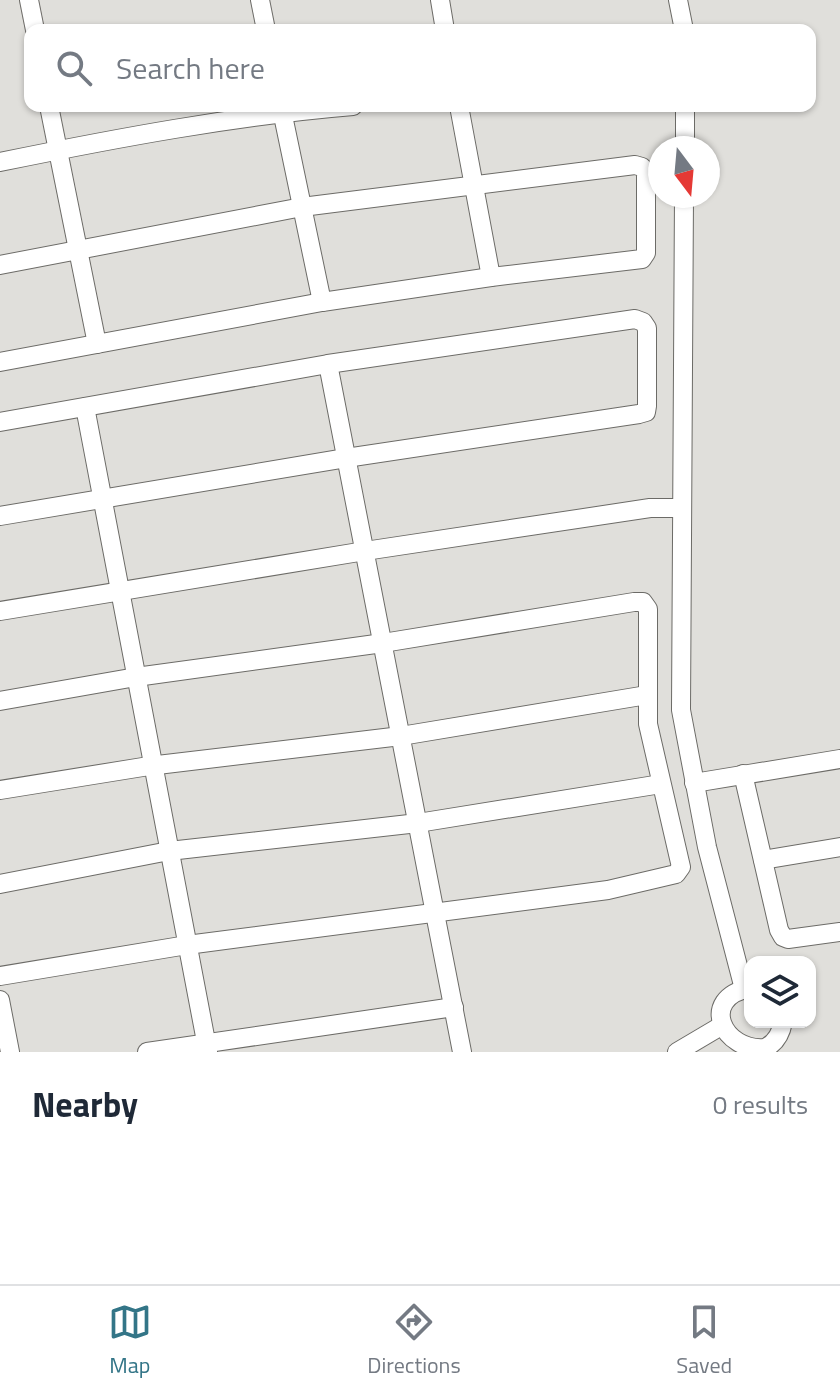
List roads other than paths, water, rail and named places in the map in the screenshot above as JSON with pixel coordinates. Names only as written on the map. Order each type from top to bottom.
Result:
[{"type":"street","points":[[29,0],[34,24]]},
{"type":"street","points":[[260,0],[265,24]]},
{"type":"street","points":[[440,0],[444,24]]},
{"type":"street","points":[[678,0],[683,24]]},
{"type":"street","points":[[50,112],[97,344]]},
{"type":"street","points":[[0,162],[265,112]]},
{"type":"street","points":[[282,112],[322,302]]},
{"type":"street","points":[[460,112],[491,277]]},
{"type":"street","points":[[685,112],[685,136]]},
{"type":"street","points":[[0,265],[302,207],[635,165],[646,172],[646,253],[642,259],[322,302],[0,362]]},
{"type":"street","points":[[684,208],[681,710],[707,847],[744,977]]},
{"type":"street","points":[[0,422],[328,364],[635,319],[647,328],[646,412],[0,516]]},
{"type":"street","points":[[328,364],[462,1052]]},
{"type":"street","points":[[85,407],[207,1047]]},
{"type":"street","points":[[0,611],[365,551],[650,508],[682,508]]},
{"type":"street","points":[[0,701],[136,677],[383,643],[643,602],[648,609],[648,724],[681,867],[676,874],[608,890],[187,945],[0,976]]},
{"type":"street","points":[[0,790],[153,765],[401,736],[647,695]]},
{"type":"street","points":[[694,783],[840,759]]},
{"type":"street","points":[[743,774],[783,937],[788,939],[840,932]]},
{"type":"street","points":[[0,884],[169,851],[418,823],[661,784]]},
{"type":"street","points":[[763,860],[840,847]]},
{"type":"street","points":[[744,989],[731,995],[724,1003],[721,1026],[727,1040],[744,1050],[754,1051],[772,1043],[781,1028]]},
{"type":"street","points":[[0,1000],[10,1052]]},
{"type":"street","points":[[147,1052],[207,1047],[454,1007]]},
{"type":"street","points":[[677,1052],[721,1026]]}]
